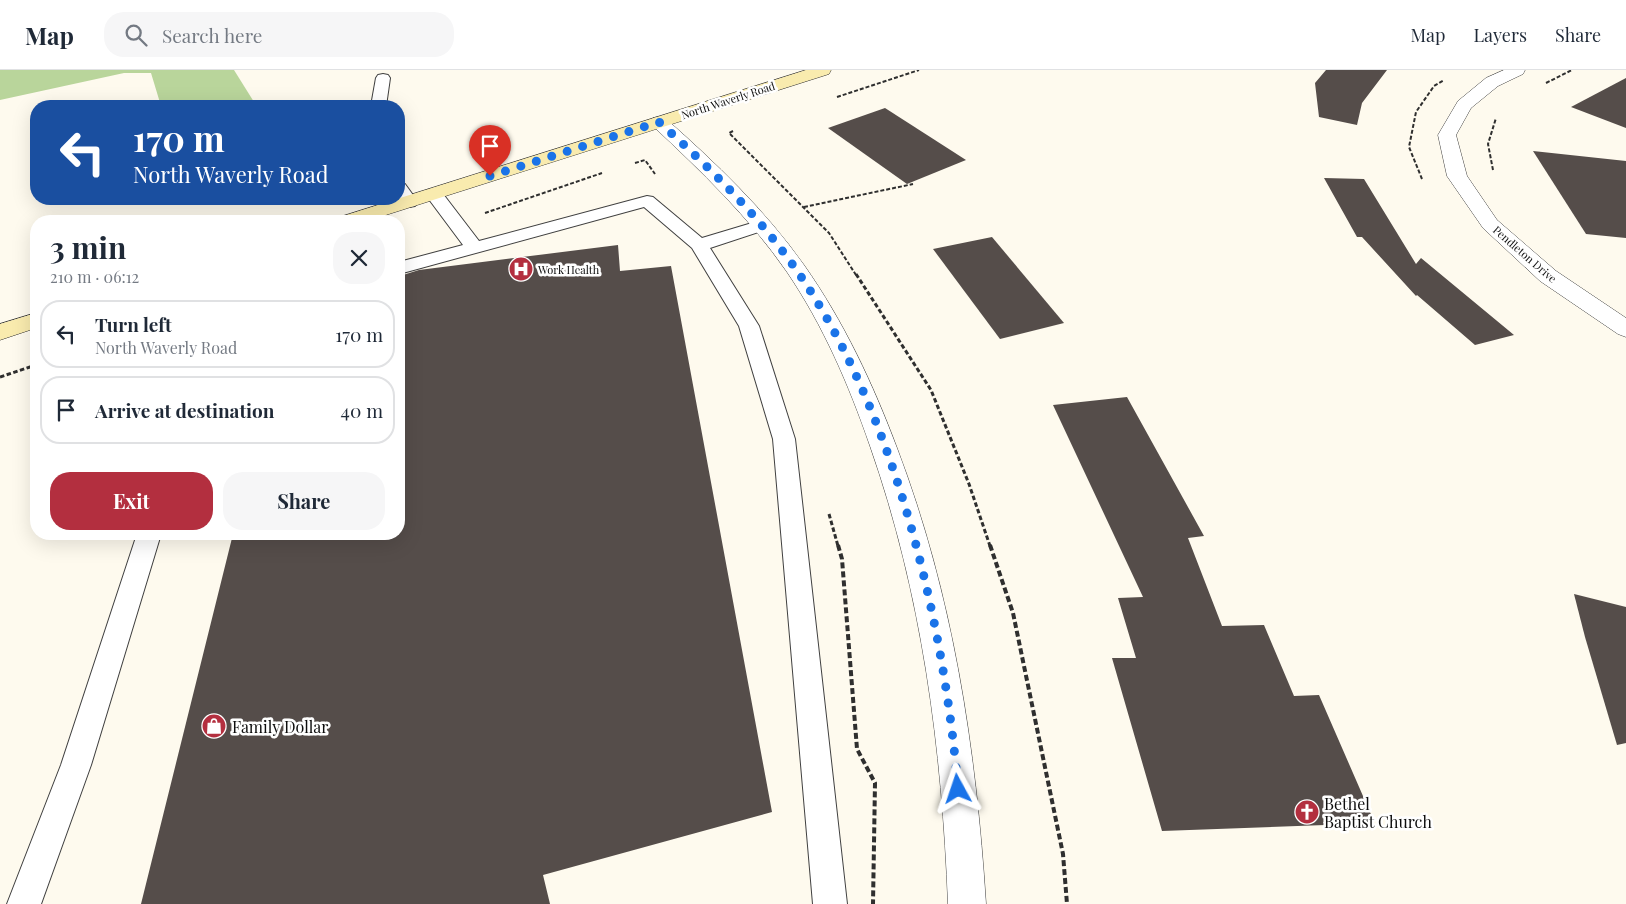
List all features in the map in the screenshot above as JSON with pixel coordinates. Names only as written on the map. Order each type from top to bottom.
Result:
[{"type":"main road","name":"North Waverly Road","points":[[405,195],[434,194],[823,70]]},
{"type":"main road","name":"North Waverly Road","points":[[360,215],[382,205]]},
{"type":"main road","points":[[0,332],[30,322]]},
{"type":"street","name":"Pendleton Drive","points":[[1517,70],[1492,82],[1464,105],[1447,135],[1457,176],[1490,224],[1548,276],[1626,329]]},
{"type":"street","points":[[659,122],[702,161],[762,225],[796,270],[824,312],[844,350],[884,446],[914,537],[934,627],[951,725],[967,904]]},
{"type":"lane","points":[[379,100],[383,78]]},
{"type":"lane","points":[[434,194],[474,247]]},
{"type":"lane","points":[[405,266],[647,200],[698,245],[748,326],[784,439],[830,904]]},
{"type":"lane","points":[[698,245],[762,225]]},
{"type":"lane","points":[[24,904],[76,765],[147,540]]},
{"type":"path","points":[[830,100],[919,70]]},
{"type":"path","points":[[1541,86],[1572,70]]},
{"type":"path","points":[[1493,173],[1488,144],[1496,118]]},
{"type":"path","points":[[739,130],[730,133],[829,232],[931,390],[969,484],[1013,613],[1063,854],[1067,904]]},
{"type":"path","points":[[630,164],[645,160],[659,179]]},
{"type":"path","points":[[456,223],[606,172]]},
{"type":"path","points":[[804,207],[913,184]]},
{"type":"path","points":[[0,377],[30,367]]},
{"type":"path","points":[[828,511],[842,559],[857,749],[875,782],[873,904]]},
{"type":"green space","points":[[0,70],[234,70],[253,100],[159,100],[151,73],[124,73],[0,100]]},
{"type":"building","points":[[1326,70],[1387,70],[1362,103],[1357,125],[1319,117],[1315,83]]},
{"type":"building","points":[[1626,78],[1626,128],[1571,107]]},
{"type":"building","points":[[885,108],[966,160],[907,184],[828,128]]},
{"type":"building","points":[[1533,151],[1626,161],[1626,238],[1586,234]]},
{"type":"building","points":[[1324,178],[1364,179],[1416,264],[1421,258],[1514,335],[1475,345],[1416,296],[1362,237],[1357,237]]},
{"type":"building","points":[[992,237],[1064,323],[1000,339],[933,249]]},
{"type":"building","points":[[618,245],[620,271],[671,266],[772,812],[543,875],[550,904],[141,904],[232,540],[405,540],[405,274],[419,270]]},
{"type":"building","points":[[1127,397],[1204,536],[1188,538],[1222,626],[1264,625],[1294,696],[1319,695],[1373,819],[1323,822],[1325,825],[1162,831],[1112,658],[1136,658],[1118,598],[1143,597],[1053,405]]},
{"type":"building","points":[[1574,594],[1626,607],[1626,743],[1617,745]]},
{"type":"place","name":"Work Health","points":[[521,269]]},
{"type":"place","name":"Family Dollar","points":[[214,726]]},
{"type":"place","name":"Bethel Baptist Church","points":[[1307,812]]},
{"type":"route","points":[[490,176],[659,122],[732,191],[779,246],[834,330],[866,399],[896,477],[914,537],[944,678],[958,789]]}]
